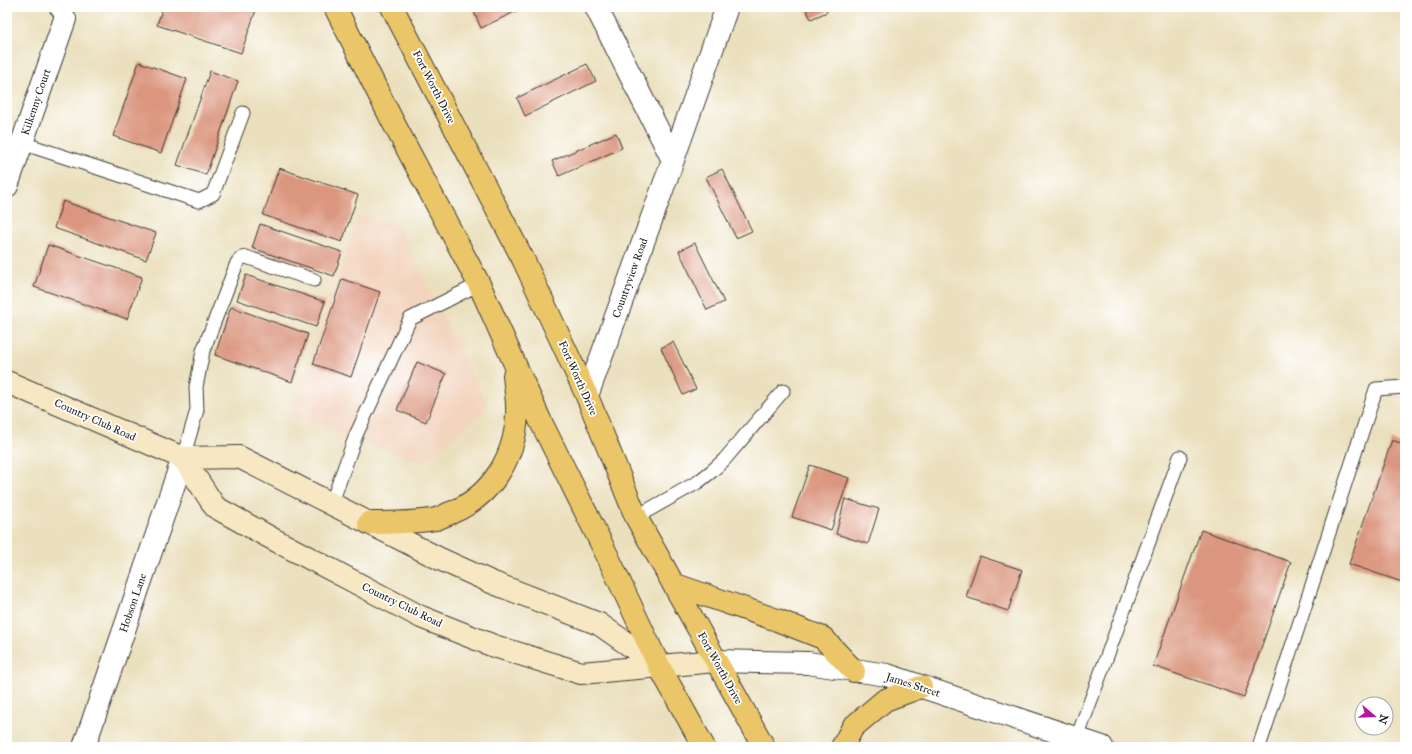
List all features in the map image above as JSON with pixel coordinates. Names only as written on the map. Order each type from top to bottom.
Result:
[{"type":"main road","points":[[335,7],[479,284],[540,420],[608,557],[659,666],[704,747]]},
{"type":"main road","name":"Fort Worth Drive","points":[[392,7],[524,261],[588,396],[636,517],[764,747]]},
{"type":"main road","points":[[369,523],[404,523],[437,518],[462,508],[484,493],[498,474],[510,453],[517,415],[513,360]]},
{"type":"main road","name":"Country Club Road","points":[[7,382],[183,458],[239,457],[440,559],[491,582],[599,624],[659,666]]},
{"type":"main road","name":"Country Club Road","points":[[183,458],[215,507],[421,617],[494,646],[581,673],[716,661]]},
{"type":"main road","points":[[673,584],[777,620],[823,638],[854,671]]},
{"type":"main road","points":[[842,747],[853,727],[885,700],[921,687]]},
{"type":"street","points":[[596,7],[673,160]]},
{"type":"street","name":"Countryview Road","points":[[588,396],[727,7]]},
{"type":"street","name":"Kilkenny Court","points":[[7,186],[22,143],[60,13]]},
{"type":"street","name":"Hobson Lane","points":[[84,747],[183,458]]},
{"type":"street","name":"James Street","points":[[716,661],[808,663],[886,675],[1066,740],[1102,747]]},
{"type":"lane","points":[[22,143],[199,201],[213,194],[243,113]]},
{"type":"lane","points":[[183,458],[197,410],[196,387],[203,351],[237,263],[241,258],[246,257],[314,280]]},
{"type":"lane","points":[[331,505],[356,435],[410,319],[479,284]]},
{"type":"lane","points":[[1259,747],[1376,390],[1405,387]]},
{"type":"lane","points":[[636,517],[698,482],[712,471],[724,460],[783,391]]},
{"type":"lane","points":[[1066,740],[1180,457]]},
{"type":"shaded area","points":[[359,215],[399,226],[488,408],[422,463],[290,415]]},
{"type":"building","points":[[163,7],[257,7],[241,53],[157,25]]},
{"type":"building","points":[[486,7],[525,7],[481,28],[474,12]]},
{"type":"building","points":[[805,7],[825,7],[827,12],[811,19]]},
{"type":"building","points":[[139,62],[187,79],[161,153],[113,136]]},
{"type":"building","points":[[587,64],[596,81],[525,116],[517,98]]},
{"type":"building","points":[[210,71],[238,81],[206,175],[177,165]]},
{"type":"building","points":[[616,133],[622,148],[559,176],[552,161]]},
{"type":"building","points":[[279,168],[358,195],[342,242],[263,215]]},
{"type":"building","points":[[722,169],[752,231],[736,238],[706,177]]},
{"type":"building","points":[[63,201],[156,233],[146,260],[54,228]]},
{"type":"building","points":[[260,224],[342,252],[334,276],[252,248]]},
{"type":"building","points":[[695,243],[724,302],[707,310],[679,251]]},
{"type":"building","points":[[48,245],[142,277],[127,319],[34,287]]},
{"type":"building","points":[[246,275],[325,302],[316,327],[237,300]]},
{"type":"building","points":[[342,279],[380,292],[351,377],[313,364]]},
{"type":"building","points":[[231,307],[308,334],[292,382],[215,355]]},
{"type":"building","points":[[673,342],[696,389],[683,395],[661,348]]},
{"type":"building","points":[[417,362],[446,374],[426,422],[397,410]]},
{"type":"building","points":[[1392,440],[1405,445],[1405,583],[1349,564]]},
{"type":"building","points":[[810,465],[849,478],[831,530],[792,517]]},
{"type":"building","points":[[845,499],[879,509],[868,544],[836,534]]},
{"type":"building","points":[[1201,530],[1291,562],[1244,697],[1153,666]]},
{"type":"building","points":[[980,556],[1022,570],[1008,611],[966,597]]}]
